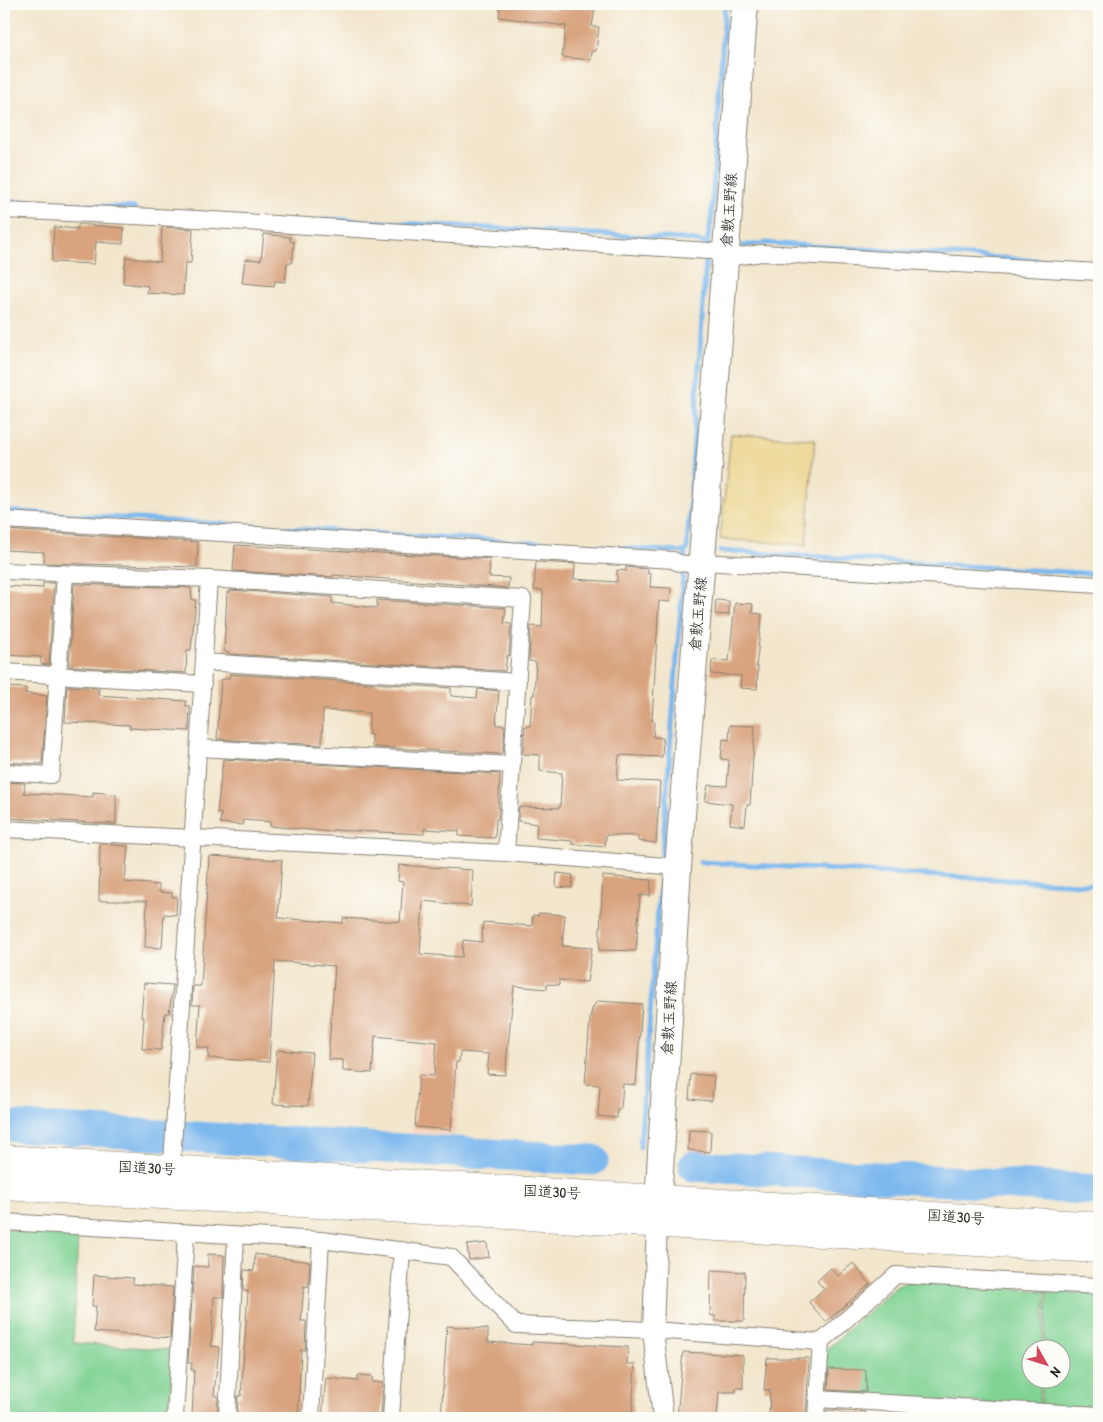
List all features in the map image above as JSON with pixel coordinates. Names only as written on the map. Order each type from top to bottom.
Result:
[{"type":"highway","name":"国道30号","points":[[4,1159],[173,1148],[657,1211],[1099,1249]]},
{"type":"highway","name":"国道30号","points":[[4,1186],[170,1196],[1099,1226]]},
{"type":"main road","name":"倉敷玉野線","points":[[657,1211],[667,866],[716,253],[744,4]]},
{"type":"street","points":[[4,210],[716,253],[798,254],[1099,272]]},
{"type":"street","points":[[4,520],[673,560],[690,563],[1099,585]]},
{"type":"street","points":[[4,571],[65,575],[209,579],[523,599],[506,853]]},
{"type":"street","points":[[4,772],[51,775],[65,575]]},
{"type":"street","points":[[170,1196],[209,579]]},
{"type":"street","points":[[204,662],[518,682]]},
{"type":"street","points":[[4,672],[203,684]]},
{"type":"street","points":[[199,748],[512,765]]},
{"type":"street","points":[[4,829],[506,853],[667,866]]},
{"type":"street","points":[[657,1211],[653,1330],[663,1418]]},
{"type":"street","points":[[4,1222],[321,1240],[451,1257],[516,1325],[653,1330],[820,1342],[896,1275],[1099,1286]]},
{"type":"street","points":[[175,1418],[186,1233]]},
{"type":"street","points":[[227,1418],[236,1236]]},
{"type":"street","points":[[311,1418],[321,1240]]},
{"type":"street","points":[[390,1418],[402,1250]]},
{"type":"street","points":[[816,1418],[820,1342]]},
{"type":"street","points":[[817,1399],[1099,1415]]},
{"type":"shaded area","points":[[419,1045],[461,1047],[454,1149],[412,1146]]},
{"type":"green space","points":[[4,1229],[78,1234],[73,1343],[174,1350],[168,1418],[4,1418]]},
{"type":"green space","points":[[909,1281],[1046,1291],[1043,1340],[1020,1340],[1020,1390],[1040,1390],[1039,1406],[823,1394],[827,1349],[896,1287]]},
{"type":"green space","points":[[1048,1291],[1099,1295],[1099,1411],[1041,1407],[1042,1390],[1070,1390],[1070,1340],[1045,1340]]},
{"type":"sand","points":[[731,434],[815,439],[806,545],[720,539]]},
{"type":"building","points":[[500,4],[525,4],[525,6],[554,9],[555,4],[595,8],[592,27],[599,27],[596,51],[592,51],[591,60],[562,57],[566,26],[499,17]]},
{"type":"building","points":[[78,224],[124,228],[123,244],[96,242],[94,264],[52,262],[54,227],[78,229]]},
{"type":"building","points":[[162,227],[193,229],[191,263],[185,263],[183,295],[147,293],[148,286],[123,283],[126,257],[160,262]]},
{"type":"building","points":[[264,234],[290,237],[290,241],[294,242],[292,263],[287,263],[285,282],[275,281],[274,286],[242,283],[245,259],[261,260]]},
{"type":"building","points":[[5,530],[198,542],[197,567],[44,563],[44,552],[4,550]]},
{"type":"building","points":[[235,545],[490,559],[489,577],[509,578],[508,588],[333,575],[333,577],[233,571]]},
{"type":"building","points":[[536,562],[575,564],[574,579],[617,582],[617,570],[626,571],[626,567],[648,569],[648,574],[651,574],[650,587],[671,588],[670,602],[659,601],[652,721],[654,721],[653,737],[663,738],[662,757],[619,755],[617,780],[660,782],[656,843],[638,841],[638,836],[606,835],[605,847],[572,844],[573,841],[536,838],[537,824],[518,821],[519,807],[560,808],[562,773],[540,771],[540,755],[523,754],[525,726],[530,726],[532,695],[534,695],[536,662],[529,661],[531,626],[542,627],[543,590],[534,590]]},
{"type":"building","points":[[43,583],[54,583],[49,665],[41,664],[41,657],[4,655],[4,586],[43,588]]},
{"type":"building","points":[[74,584],[191,588],[192,600],[196,600],[191,650],[187,650],[186,673],[69,666]]},
{"type":"building","points":[[230,590],[332,597],[332,603],[377,608],[377,600],[506,608],[504,623],[511,624],[509,656],[507,655],[505,671],[231,654],[224,651],[227,592],[230,593]]},
{"type":"building","points":[[716,600],[729,601],[729,615],[715,614]]},
{"type":"building","points":[[735,603],[753,604],[752,613],[762,614],[756,667],[758,667],[757,689],[740,688],[741,676],[711,674],[712,660],[729,661]]},
{"type":"building","points":[[230,674],[451,688],[451,696],[477,698],[478,689],[499,691],[496,725],[505,725],[503,752],[501,754],[372,747],[372,735],[369,735],[369,713],[323,710],[322,745],[217,739],[221,680],[229,678]]},
{"type":"building","points":[[67,686],[99,688],[98,695],[186,701],[186,706],[190,706],[189,731],[129,728],[130,725],[65,722]]},
{"type":"building","points":[[4,687],[26,688],[25,693],[47,696],[42,764],[4,762]]},
{"type":"building","points":[[730,725],[755,726],[750,805],[747,805],[745,826],[730,824],[732,804],[705,801],[708,785],[727,786],[729,760],[721,759],[723,739],[729,740]]},
{"type":"building","points":[[223,759],[500,774],[498,819],[496,819],[495,838],[459,836],[459,831],[424,829],[424,834],[332,830],[331,832],[270,826],[271,822],[243,820],[243,825],[220,823],[221,813],[217,813]]},
{"type":"building","points":[[4,782],[25,783],[24,793],[93,797],[93,792],[116,794],[116,824],[4,818]]},
{"type":"building","points":[[100,844],[128,846],[125,882],[159,885],[159,892],[172,893],[172,897],[177,897],[176,915],[164,914],[162,948],[145,947],[147,901],[99,901]]},
{"type":"building","points":[[209,856],[282,860],[278,918],[343,923],[343,918],[400,922],[403,882],[398,881],[399,865],[473,870],[471,906],[423,901],[420,954],[462,957],[463,940],[482,942],[483,922],[532,926],[533,915],[538,916],[539,913],[565,915],[562,946],[592,948],[587,982],[559,980],[559,985],[547,984],[547,989],[514,986],[505,1075],[487,1074],[489,1054],[460,1052],[459,1062],[456,1062],[451,1130],[415,1127],[419,1075],[434,1076],[437,1042],[375,1036],[372,1073],[343,1071],[343,1060],[328,1059],[335,966],[275,961],[269,1062],[208,1058],[209,1048],[197,1047],[200,1005],[192,1005],[193,986],[201,986]]},
{"type":"building","points":[[557,873],[573,875],[572,888],[556,887]]},
{"type":"building","points":[[603,876],[651,880],[650,896],[640,895],[636,951],[599,950]]},
{"type":"building","points":[[144,983],[173,985],[169,1013],[165,1013],[161,1050],[142,1049],[144,1017],[141,1017]]},
{"type":"building","points":[[597,1001],[642,1004],[636,1085],[623,1084],[621,1109],[617,1109],[617,1118],[598,1116],[600,1085],[585,1084],[590,1019],[592,1009]]},
{"type":"building","points":[[277,1050],[312,1053],[308,1106],[273,1104]]},
{"type":"building","points":[[691,1074],[714,1076],[712,1101],[689,1099]]},
{"type":"building","points":[[689,1130],[711,1131],[710,1152],[688,1150]]},
{"type":"building","points":[[487,1243],[489,1257],[469,1260],[467,1245]]},
{"type":"building","points":[[208,1254],[224,1255],[223,1297],[214,1297],[211,1346],[219,1347],[214,1395],[218,1396],[217,1418],[192,1418],[194,1370],[191,1370],[192,1363],[188,1363],[194,1266],[208,1267]]},
{"type":"building","points":[[255,1254],[310,1262],[308,1287],[304,1286],[301,1321],[306,1321],[305,1350],[301,1350],[298,1418],[237,1418],[238,1396],[241,1396],[248,1291],[243,1291],[244,1270],[254,1271]]},
{"type":"building","points":[[853,1263],[870,1284],[826,1322],[809,1302],[824,1289],[817,1281],[831,1268],[838,1276]]},
{"type":"building","points":[[711,1270],[745,1272],[744,1321],[715,1321],[715,1316],[710,1315]]},
{"type":"building","points":[[94,1275],[133,1278],[133,1284],[173,1287],[170,1338],[94,1332],[96,1306],[92,1306]]},
{"type":"building","points":[[447,1326],[488,1329],[488,1342],[532,1345],[532,1342],[628,1347],[627,1364],[635,1364],[632,1418],[441,1418]]},
{"type":"building","points":[[683,1352],[743,1355],[743,1388],[736,1388],[736,1392],[719,1392],[717,1418],[677,1418]]},
{"type":"building","points":[[767,1358],[809,1358],[806,1418],[769,1418],[770,1390],[764,1390]]},
{"type":"building","points":[[829,1369],[866,1370],[866,1392],[828,1390]]},
{"type":"building","points":[[358,1375],[372,1376],[372,1382],[383,1383],[381,1418],[322,1418],[326,1378],[358,1381]]},
{"type":"building","points":[[827,1410],[866,1412],[866,1418],[826,1418]]},
{"type":"waterway","points":[[640,1147],[685,552],[687,549],[725,4]]},
{"type":"waterway","points":[[4,201],[135,208]]},
{"type":"waterway","points":[[325,219],[683,239],[706,243]]},
{"type":"waterway","points":[[742,246],[766,243],[1081,263]]},
{"type":"waterway","points":[[4,511],[685,552]]},
{"type":"waterway","points":[[720,551],[1099,574]]},
{"type":"waterway","points":[[700,862],[1099,885]]},
{"type":"waterway","points":[[4,1126],[593,1160]]},
{"type":"waterway","points":[[694,1166],[1099,1190]]}]
